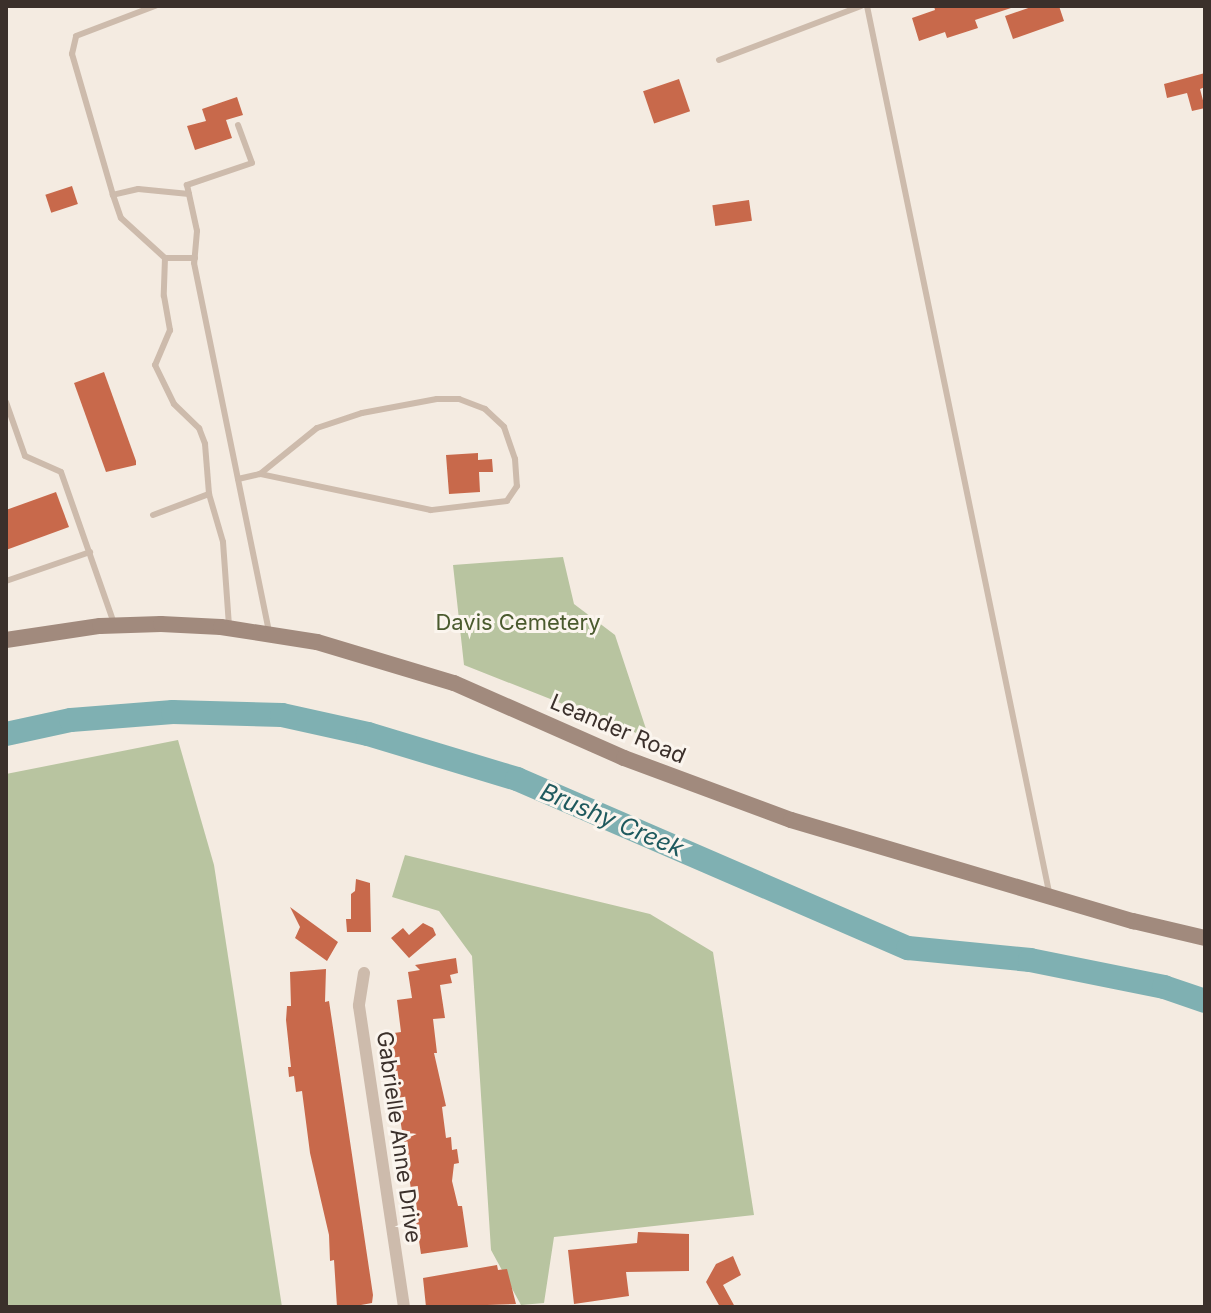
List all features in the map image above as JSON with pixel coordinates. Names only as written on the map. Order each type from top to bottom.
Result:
[{"type":"main road","name":"Leander Road","points":[[6,640],[115,626],[229,628],[269,633],[366,655],[454,683],[706,791],[1050,896],[1205,938]]},
{"type":"street","name":"Gabrielle Anne Drive","points":[[364,973],[359,1006],[404,1307]]},
{"type":"lane","points":[[155,6],[76,36],[72,54],[121,218],[165,258],[195,258]]},
{"type":"lane","points":[[719,60],[864,6],[1050,896]]},
{"type":"lane","points":[[238,125],[252,163],[197,179],[187,185],[197,231],[195,258],[269,633]]},
{"type":"lane","points":[[113,195],[138,189],[189,194]]},
{"type":"lane","points":[[165,258],[164,296],[170,330],[155,365],[174,404],[199,428],[205,444],[209,494],[223,542],[229,628]]},
{"type":"lane","points":[[238,479],[260,474],[431,510],[507,501],[517,486],[515,459],[504,427],[485,409],[459,399],[437,399],[362,413],[317,428],[260,474]]},
{"type":"lane","points":[[6,402],[25,456],[61,472],[115,626]]},
{"type":"lane","points":[[153,515],[209,494]]},
{"type":"lane","points":[[6,581],[90,552]]},
{"type":"green space","name":"Davis Cemetery","points":[[563,557],[574,604],[615,635],[649,738],[464,665],[453,565]]},
{"type":"green space","points":[[178,740],[214,865],[282,1307],[6,1307],[6,774]]},
{"type":"green space","points":[[405,855],[650,914],[713,952],[754,1215],[554,1237],[544,1303],[521,1305],[491,1250],[472,956],[439,911],[392,897]]},
{"type":"building","points":[[934,6],[1011,8],[975,20],[978,28],[947,38],[945,32],[919,41],[912,18],[935,10]]},
{"type":"building","points":[[1034,6],[1059,6],[1064,21],[1013,39],[1005,16]]},
{"type":"building","points":[[1205,73],[1205,87],[1200,89],[1205,108],[1192,111],[1187,93],[1167,98],[1164,84]]},
{"type":"building","points":[[679,79],[690,111],[654,124],[643,91]]},
{"type":"building","points":[[237,97],[243,115],[226,120],[232,138],[195,150],[187,126],[206,121],[202,109]]},
{"type":"building","points":[[72,186],[78,204],[51,213],[45,195]]},
{"type":"building","points":[[749,200],[752,221],[715,226],[712,205]]},
{"type":"building","points":[[104,372],[136,461],[136,465],[106,472],[74,383]]},
{"type":"building","points":[[478,453],[478,460],[492,459],[493,472],[479,472],[480,492],[449,494],[446,455]]},
{"type":"building","points":[[56,492],[69,527],[6,550],[6,510]]},
{"type":"building","points":[[356,879],[370,883],[371,932],[347,932],[346,919],[351,919],[351,894],[355,891]]},
{"type":"building","points":[[290,907],[338,942],[327,961],[295,938],[300,927]]},
{"type":"building","points":[[423,923],[433,928],[436,935],[409,958],[391,938],[403,928],[409,935]]},
{"type":"building","points":[[456,958],[458,973],[450,975],[452,983],[440,985],[445,1018],[433,1019],[437,1053],[434,1053],[446,1106],[442,1107],[446,1138],[451,1137],[452,1150],[457,1149],[459,1163],[454,1164],[452,1181],[458,1206],[462,1206],[468,1247],[421,1254],[387,1034],[401,1032],[397,1000],[412,998],[408,972],[420,970],[415,965]]},
{"type":"building","points":[[326,969],[325,1002],[329,1001],[373,1295],[372,1303],[350,1307],[337,1307],[334,1260],[330,1261],[329,1235],[310,1153],[302,1091],[296,1092],[294,1076],[289,1077],[288,1067],[291,1067],[286,1020],[287,1006],[291,1006],[290,972]]},
{"type":"building","points":[[638,1232],[689,1234],[689,1271],[626,1272],[629,1296],[574,1304],[568,1250],[637,1243]]},
{"type":"building","points":[[733,1256],[741,1275],[723,1285],[735,1307],[720,1307],[706,1282],[716,1264]]},
{"type":"building","points":[[497,1265],[498,1270],[507,1269],[516,1304],[426,1307],[423,1278]]},
{"type":"waterway","name":"Brushy Creek","points":[[6,734],[71,720],[173,712],[282,715],[368,734],[517,779],[908,948],[1030,960],[1164,987],[1205,1001]]}]
